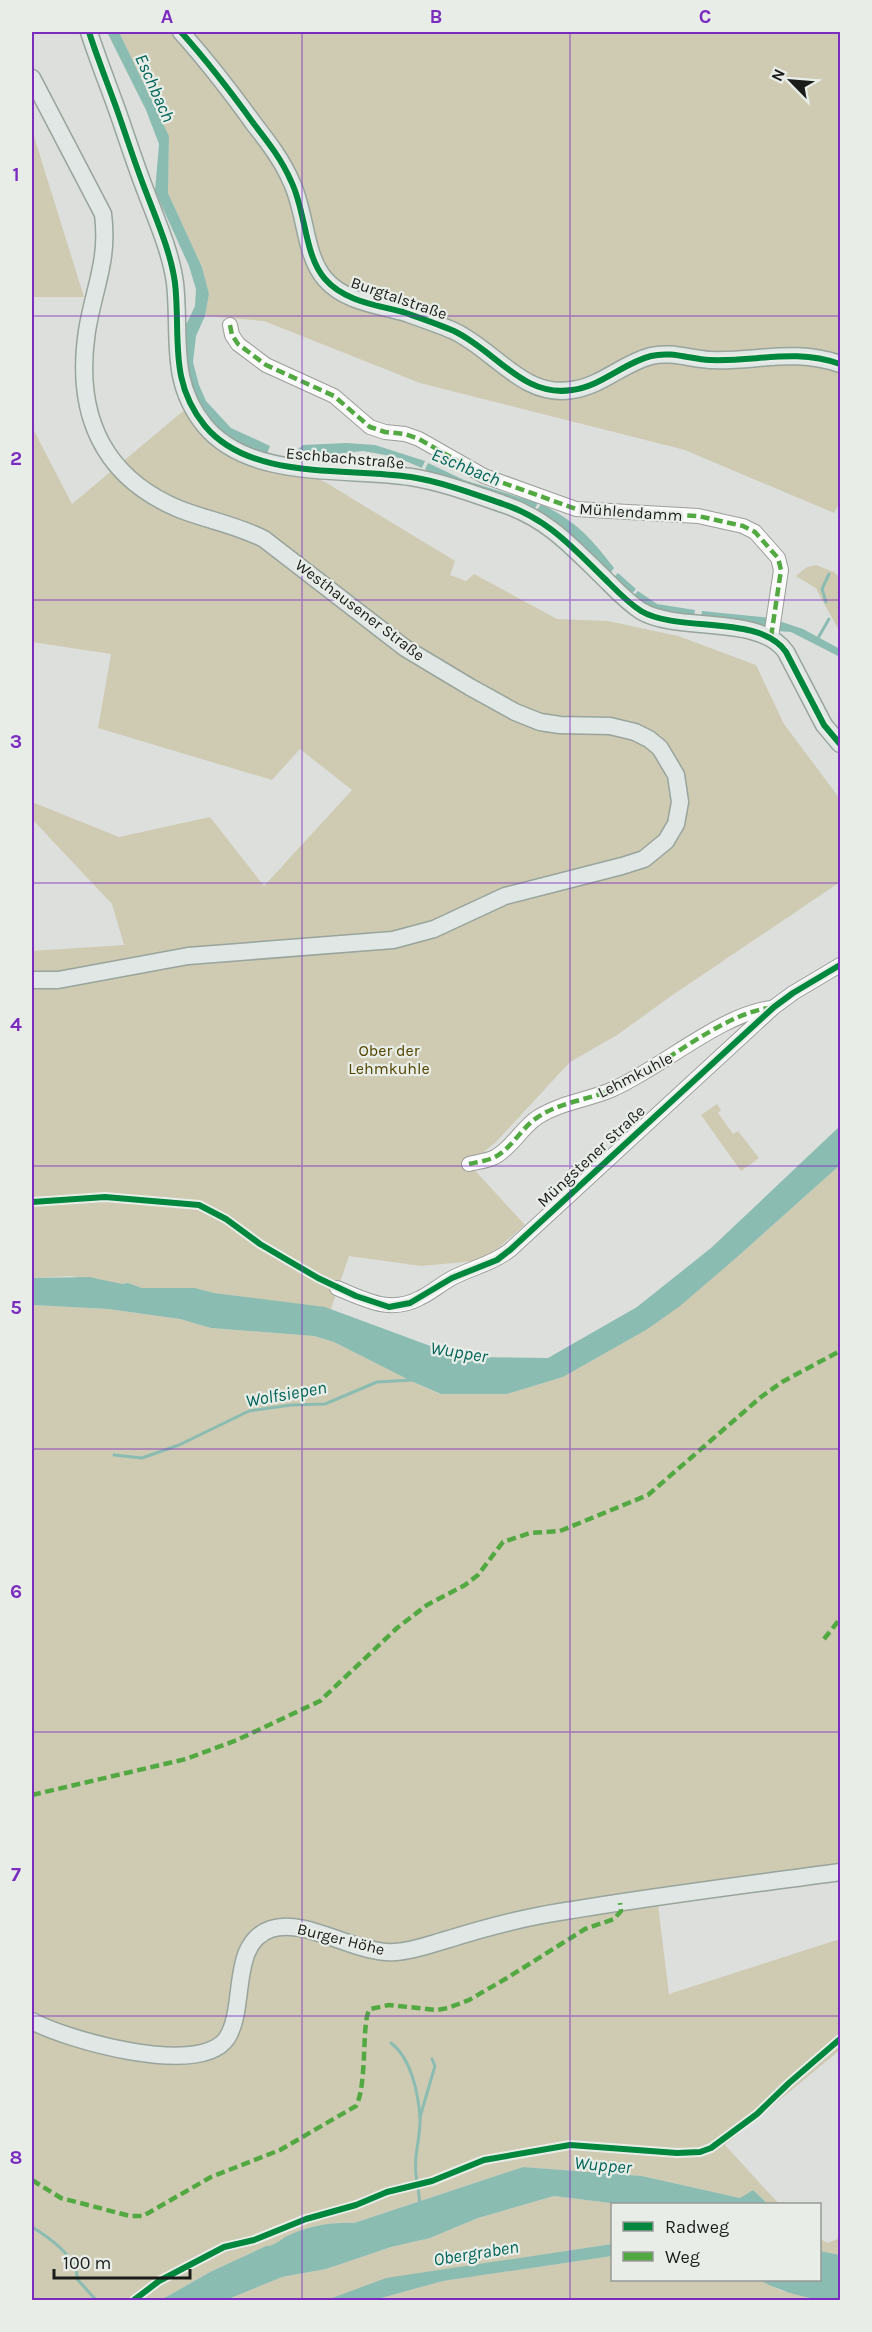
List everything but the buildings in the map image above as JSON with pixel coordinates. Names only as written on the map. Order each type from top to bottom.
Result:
[{"type":"main road","name":"Eschbachstraße","points":[[89,32],[174,276],[177,352],[183,388],[193,409],[210,432],[242,454],[265,463],[413,478],[503,504],[527,513],[551,528],[627,600],[647,614],[669,620],[747,630],[772,629]]},
{"type":"main road","name":"Burgtalstraße","points":[[181,32],[243,108],[279,159],[292,182],[301,207],[314,262],[328,282],[343,294],[427,320],[456,332],[489,352],[524,381],[549,390],[571,390],[585,387],[639,360],[658,355],[711,360],[806,355],[840,364]]},
{"type":"main road","name":"Westhausener Straße","points":[[32,78],[103,214],[106,238],[100,278],[86,340],[83,365],[84,392],[89,413],[99,436],[118,466],[140,488],[158,499],[181,510],[250,532],[275,545],[405,648],[515,712],[550,724],[620,727],[649,739],[660,748],[672,767],[678,785],[680,802],[678,816],[670,836],[658,850],[644,859],[622,867],[505,896],[423,933],[393,940],[188,956],[58,980],[32,980]]},
{"type":"main road","points":[[772,629],[824,725],[840,744]]},
{"type":"main road","name":"Burger Höhe","points":[[32,2021],[63,2035],[116,2048],[161,2054],[200,2055],[216,2048],[226,2039],[234,2018],[249,1948],[258,1936],[274,1928],[294,1927],[372,1951],[393,1952],[415,1949],[504,1923],[537,1916],[840,1872]]},
{"type":"street","name":"Mühlendamm","points":[[230,325],[237,344],[266,365],[334,396],[370,427],[419,439],[484,477],[576,509],[698,516],[748,528],[763,538],[778,558],[781,570],[772,629]]},
{"type":"street","name":"Müngstener Straße","points":[[337,1288],[383,1305],[398,1307],[422,1298],[452,1278],[497,1260],[774,1008],[793,993],[840,965]]},
{"type":"street","name":"Lehmkuhle","points":[[469,1164],[498,1155],[529,1124],[545,1113],[610,1091],[655,1068],[713,1030],[746,1015],[774,1008]]},
{"type":"green space","points":[[119,32],[840,32],[840,502],[834,513],[685,450],[420,383],[264,321],[205,316],[209,294],[202,267],[168,193],[169,136]]},
{"type":"green space","points":[[32,130],[84,297],[33,297],[32,303]]},
{"type":"green space","name":"Ober der Lehmkuhle","points":[[188,407],[201,429],[325,482],[455,561],[450,575],[466,581],[474,574],[557,619],[608,621],[678,636],[756,665],[784,724],[840,799],[840,882],[617,1035],[570,1062],[496,1142],[469,1164],[525,1225],[497,1249],[475,1261],[421,1266],[349,1256],[331,1309],[214,1293],[195,1288],[142,1288],[128,1283],[71,1276],[32,1278],[32,951],[124,945],[112,904],[32,819],[32,802],[119,837],[210,817],[264,886],[352,790],[300,749],[272,780],[98,728],[111,654],[32,642],[32,427],[72,504]]},
{"type":"green space","points":[[816,565],[834,572],[840,578],[840,632],[817,589],[796,576],[807,567]]},
{"type":"green space","points":[[717,1104],[721,1110],[718,1113],[733,1134],[738,1131],[759,1158],[741,1171],[701,1115]]},
{"type":"green space","points":[[840,1165],[840,1895],[837,1879],[658,1905],[669,1994],[840,1939],[840,2050],[725,2145],[778,2203],[767,2203],[753,2190],[740,2198],[642,2176],[523,2167],[354,2223],[320,2225],[295,2233],[210,2272],[161,2300],[32,2300],[32,1305],[108,1309],[180,1319],[211,1328],[314,1336],[334,1342],[440,1394],[507,1394],[563,1377],[646,1330],[736,1258]]},
{"type":"green space","points":[[554,2196],[611,2203],[611,2244],[430,2272],[327,2300],[226,2300],[282,2277],[326,2269],[391,2247],[430,2238],[478,2218]]},
{"type":"green space","points":[[840,2238],[840,2255],[821,2251],[821,2240],[828,2243]]},
{"type":"green space","points":[[611,2256],[611,2281],[761,2281],[782,2291],[828,2300],[374,2300],[443,2281]]},
{"type":"shaded area","points":[[107,32],[119,32],[169,136],[168,193],[202,267],[209,294],[205,316],[196,336],[193,362],[199,385],[206,401],[231,428],[270,446],[266,456],[241,445],[215,426],[200,407],[187,378],[185,327],[195,306],[196,289],[189,266],[155,191],[159,144],[146,110]]},
{"type":"shaded area","points":[[346,443],[375,445],[425,461],[422,468],[396,457],[363,451],[289,459],[289,452],[296,451],[303,445]]},
{"type":"shaded area","points":[[428,463],[464,480],[538,503],[534,510],[435,476],[425,469]]},
{"type":"shaded area","points":[[541,504],[574,524],[590,539],[614,568],[608,576],[552,523],[550,518],[537,510]]},
{"type":"shaded area","points":[[618,573],[636,589],[630,596],[612,579]]},
{"type":"shaded area","points":[[638,591],[657,604],[695,610],[694,617],[664,614],[632,597]]},
{"type":"shaded area","points":[[702,611],[771,618],[769,630],[701,618]]},
{"type":"shaded area","points":[[779,621],[803,629],[840,649],[840,657],[791,632],[777,631]]},
{"type":"shaded area","points":[[840,1126],[840,1165],[680,1306],[646,1330],[563,1377],[507,1394],[441,1394],[334,1342],[314,1336],[211,1328],[180,1319],[108,1309],[32,1305],[32,1278],[89,1277],[122,1284],[128,1283],[142,1288],[195,1288],[214,1293],[325,1307],[460,1357],[548,1358],[637,1307],[711,1248]]},
{"type":"shaded area","points":[[523,2167],[642,2176],[740,2198],[753,2190],[767,2203],[611,2203],[554,2196],[478,2218],[430,2238],[391,2247],[326,2269],[282,2277],[226,2300],[161,2300],[210,2272],[287,2236],[320,2225],[354,2223]]},
{"type":"shaded area","points":[[611,2244],[611,2256],[443,2281],[374,2300],[327,2300],[386,2278]]},
{"type":"shaded area","points":[[821,2251],[840,2255],[840,2300],[819,2299],[778,2289],[761,2281],[821,2281]]},
{"type":"waterway","points":[[826,602],[822,589],[829,574]]},
{"type":"waterway","points":[[818,638],[829,619]]},
{"type":"waterway","name":"Wolfsiepen","points":[[114,1455],[142,1458],[179,1445],[249,1411],[291,1405],[325,1404],[377,1382],[412,1380]]},
{"type":"waterway","points":[[391,2043],[404,2057],[417,2097],[420,2117],[416,2156],[417,2183]]},
{"type":"waterway","points":[[420,2117],[435,2066],[432,2059]]},
{"type":"waterway","points":[[418,2188],[420,2204]]},
{"type":"waterway","points":[[32,2227],[68,2256],[73,2263],[77,2279],[96,2300]]},
{"type":"marked path","points":[[230,325],[232,335],[238,344],[266,365],[334,396],[370,427],[419,439],[484,476],[576,509],[698,516],[743,526],[755,532],[778,558],[781,570],[771,637]]},
{"type":"marked path","points":[[469,1164],[495,1157],[512,1143],[532,1121],[547,1112],[611,1090],[630,1081],[729,1021],[768,1008]]},
{"type":"marked path","points":[[32,1795],[186,1759],[237,1740],[320,1701],[397,1628],[427,1605],[465,1585],[478,1575],[503,1542],[530,1533],[560,1531],[648,1495],[761,1397],[782,1382],[840,1351]]},
{"type":"marked path","points":[[824,1639],[840,1619]]},
{"type":"marked path","points":[[32,2180],[61,2198],[130,2216],[143,2216],[211,2177],[280,2150],[356,2106],[362,2083],[367,2015],[370,2009],[389,2005],[437,2010],[469,2000],[585,1929],[614,1919],[621,1911],[620,1903]]},
{"type":"cycle path","points":[[89,32],[167,249],[175,283],[178,358],[181,375],[193,409],[205,426],[224,444],[247,456],[273,464],[423,479],[519,510],[558,535],[641,611],[657,618],[738,628],[774,640],[786,652],[824,725],[840,744]]},
{"type":"cycle path","points":[[181,32],[228,88],[279,158],[296,193],[309,245],[318,269],[325,279],[341,292],[454,331],[524,380],[555,391],[583,388],[641,359],[658,355],[710,360],[791,356],[823,359],[840,364]]},
{"type":"cycle path","points":[[32,1202],[105,1197],[199,1205],[226,1219],[260,1244],[318,1278],[356,1296],[389,1307],[410,1303],[452,1278],[497,1260],[510,1250],[774,1007],[840,965]]},
{"type":"cycle path","points":[[134,2300],[159,2281],[224,2247],[254,2240],[306,2219],[356,2205],[387,2192],[432,2181],[484,2160],[570,2145],[677,2153],[700,2152],[711,2148],[757,2114],[840,2039]]},
{"type":"water label","name":"Eschbach","points":[[155,88]]},
{"type":"water label","name":"Eschbach","points":[[466,467]]},
{"type":"water label","name":"Wupper","points":[[459,1352]]},
{"type":"water label","name":"Wupper","points":[[603,2165]]},
{"type":"water label","name":"Obergraben","points":[[476,2253]]}]
